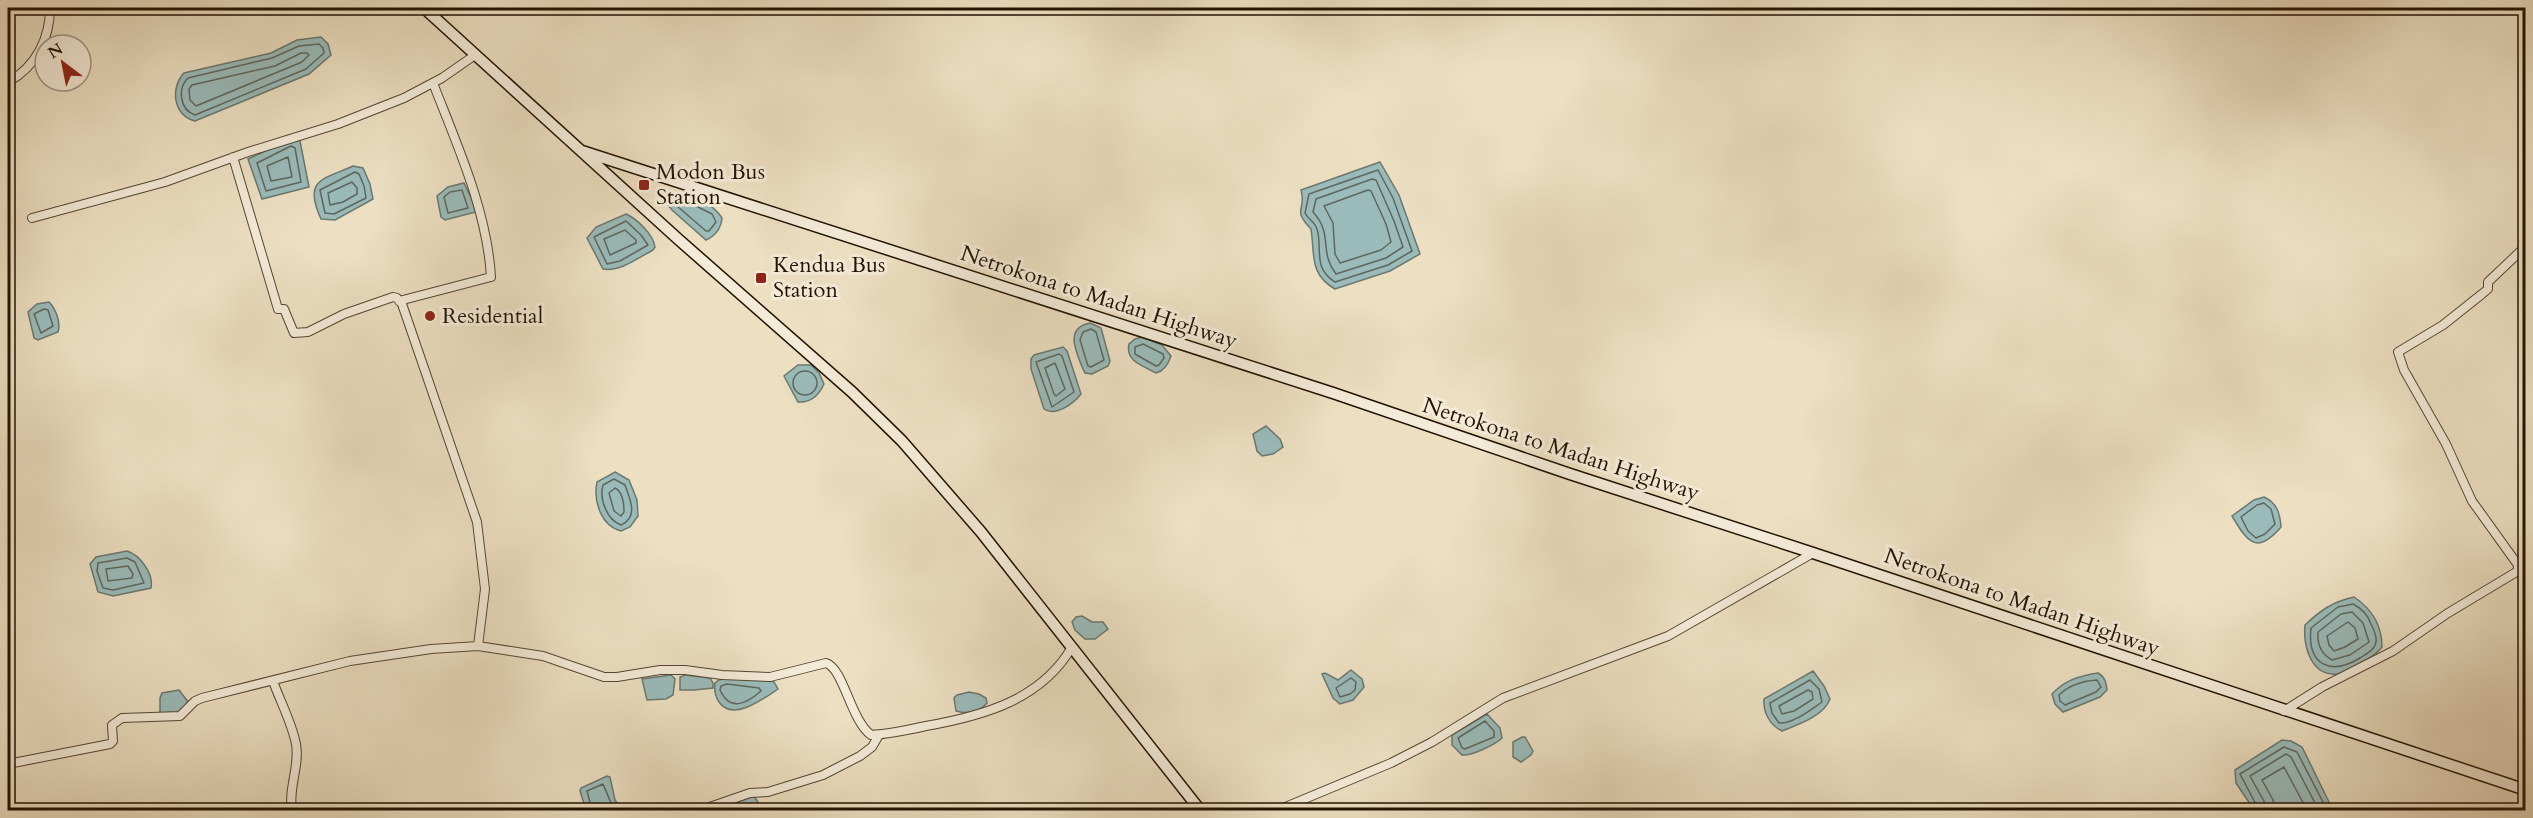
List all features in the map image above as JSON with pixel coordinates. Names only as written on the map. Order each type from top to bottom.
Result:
[{"type":"main road","points":[[424,8],[844,385],[902,441],[981,532],[1200,810]]},
{"type":"main road","name":"Netrokona to Madan Highway","points":[[582,151],[1333,393],[1570,474],[2526,790]]},
{"type":"street","points":[[8,82],[27,67],[40,52],[49,32],[50,8]]},
{"type":"street","points":[[32,218],[165,182],[233,157],[338,124],[404,99],[475,55]]},
{"type":"street","points":[[399,301],[491,277],[486,236],[478,206],[433,83]]},
{"type":"street","points":[[233,157],[278,309],[284,309],[294,333],[308,332],[344,314],[393,297],[399,301],[477,522],[485,589],[478,646]]},
{"type":"street","points":[[2284,711],[2322,687],[2393,651],[2518,571],[2518,565],[2472,501],[2446,444],[2404,369],[2398,352],[2443,325],[2482,294],[2488,289],[2488,282],[2526,246]]},
{"type":"street","points":[[1278,810],[1392,763],[1432,742],[1503,698],[1668,636],[1813,553]]},
{"type":"street","points":[[8,764],[110,744],[112,725],[120,718],[180,716],[197,699],[350,661],[431,649],[478,646],[543,656],[604,677],[660,670],[685,670],[722,675],[770,677],[825,663],[830,664],[840,680],[862,727],[871,735],[879,735],[944,723],[991,711],[1024,696],[1042,684],[1072,647]]},
{"type":"street","points":[[273,681],[296,744],[296,766],[290,801],[292,810]]},
{"type":"street","points":[[701,810],[750,793],[768,792],[823,775],[860,756],[872,747],[879,735]]},
{"type":"water","points":[[321,37],[328,44],[331,55],[309,74],[195,121],[188,118],[178,107],[177,86],[184,73],[271,53],[297,40]]},
{"type":"water","points":[[299,136],[309,187],[262,199],[248,159]]},
{"type":"water","points":[[1380,162],[1399,195],[1420,254],[1390,271],[1335,289],[1321,277],[1317,270],[1311,229],[1301,213],[1301,190]]},
{"type":"water","points":[[353,166],[363,168],[373,199],[335,220],[321,219],[314,196],[315,188],[325,178]]},
{"type":"water","points":[[464,183],[476,212],[445,220],[441,217],[437,196],[448,187]]},
{"type":"water","points":[[678,194],[697,198],[718,213],[722,218],[721,222],[712,236],[706,240],[672,210],[668,205]]},
{"type":"water","points":[[626,214],[644,228],[655,247],[622,266],[603,269],[587,238],[596,227]]},
{"type":"water","points":[[49,302],[57,316],[58,332],[38,340],[34,338],[28,312],[37,304]]},
{"type":"water","points":[[1090,323],[1101,328],[1110,361],[1108,366],[1092,374],[1085,373],[1074,342],[1077,330]]},
{"type":"water","points":[[1143,337],[1162,345],[1171,356],[1169,362],[1159,372],[1156,373],[1141,365],[1130,355],[1129,344]]},
{"type":"water","points":[[1063,347],[1067,351],[1081,394],[1064,408],[1049,411],[1044,409],[1031,369],[1031,359],[1034,355]]},
{"type":"water","points":[[798,365],[811,365],[819,373],[824,384],[814,398],[803,402],[798,402],[784,376]]},
{"type":"water","points":[[1266,426],[1280,439],[1283,447],[1273,454],[1262,456],[1257,451],[1253,434]]},
{"type":"water","points":[[615,472],[629,480],[637,500],[638,516],[630,527],[621,531],[608,524],[600,512],[596,497],[597,482]]},
{"type":"water","points":[[2264,497],[2277,509],[2281,527],[2273,536],[2259,543],[2248,539],[2232,516],[2254,500]]},
{"type":"water","points":[[127,551],[137,556],[145,566],[150,577],[151,588],[113,596],[98,592],[90,564],[96,557]]},
{"type":"water","points":[[2354,597],[2375,618],[2382,639],[2382,647],[2370,658],[2347,671],[2329,674],[2321,671],[2307,651],[2305,625],[2327,607]]},
{"type":"water","points":[[1082,616],[1092,622],[1103,622],[1108,629],[1095,639],[1085,639],[1075,630],[1072,622],[1076,617]]},
{"type":"water","points":[[1351,670],[1362,679],[1364,687],[1353,700],[1340,704],[1333,698],[1322,674],[1325,673],[1338,680]]},
{"type":"water","points":[[1813,671],[1830,699],[1827,705],[1816,715],[1782,731],[1768,718],[1764,699]]},
{"type":"water","points":[[2098,673],[2105,680],[2107,690],[2100,697],[2063,712],[2055,704],[2052,694],[2062,685],[2079,677]]},
{"type":"water","points":[[671,675],[675,679],[673,695],[666,699],[647,700],[642,679]]},
{"type":"water","points":[[685,675],[710,678],[713,688],[680,690],[680,677]]},
{"type":"water","points":[[728,678],[774,682],[778,689],[748,707],[732,710],[725,708],[719,702],[715,691],[715,683]]},
{"type":"water","points":[[179,690],[189,703],[180,713],[160,713],[162,693]]},
{"type":"water","points":[[969,692],[986,698],[987,703],[973,712],[956,711],[954,698]]},
{"type":"water","points":[[1487,714],[1500,728],[1502,738],[1483,750],[1462,755],[1452,745],[1452,735]]},
{"type":"water","points":[[1525,737],[1533,751],[1521,762],[1513,757],[1513,742]]},
{"type":"water","points":[[2282,740],[2291,741],[2302,747],[2330,804],[2329,810],[2254,810],[2236,783],[2235,770]]},
{"type":"water","points":[[607,776],[610,777],[615,800],[622,810],[586,810],[581,788]]},
{"type":"water","points":[[754,796],[758,802],[755,810],[725,810],[729,805]]},
{"type":"place","name":"Modon Bus Station","points":[[644,185]]},
{"type":"place","name":"Kendua Bus Station","points":[[761,278]]},
{"type":"place","name":"Residential","points":[[430,316]]}]
